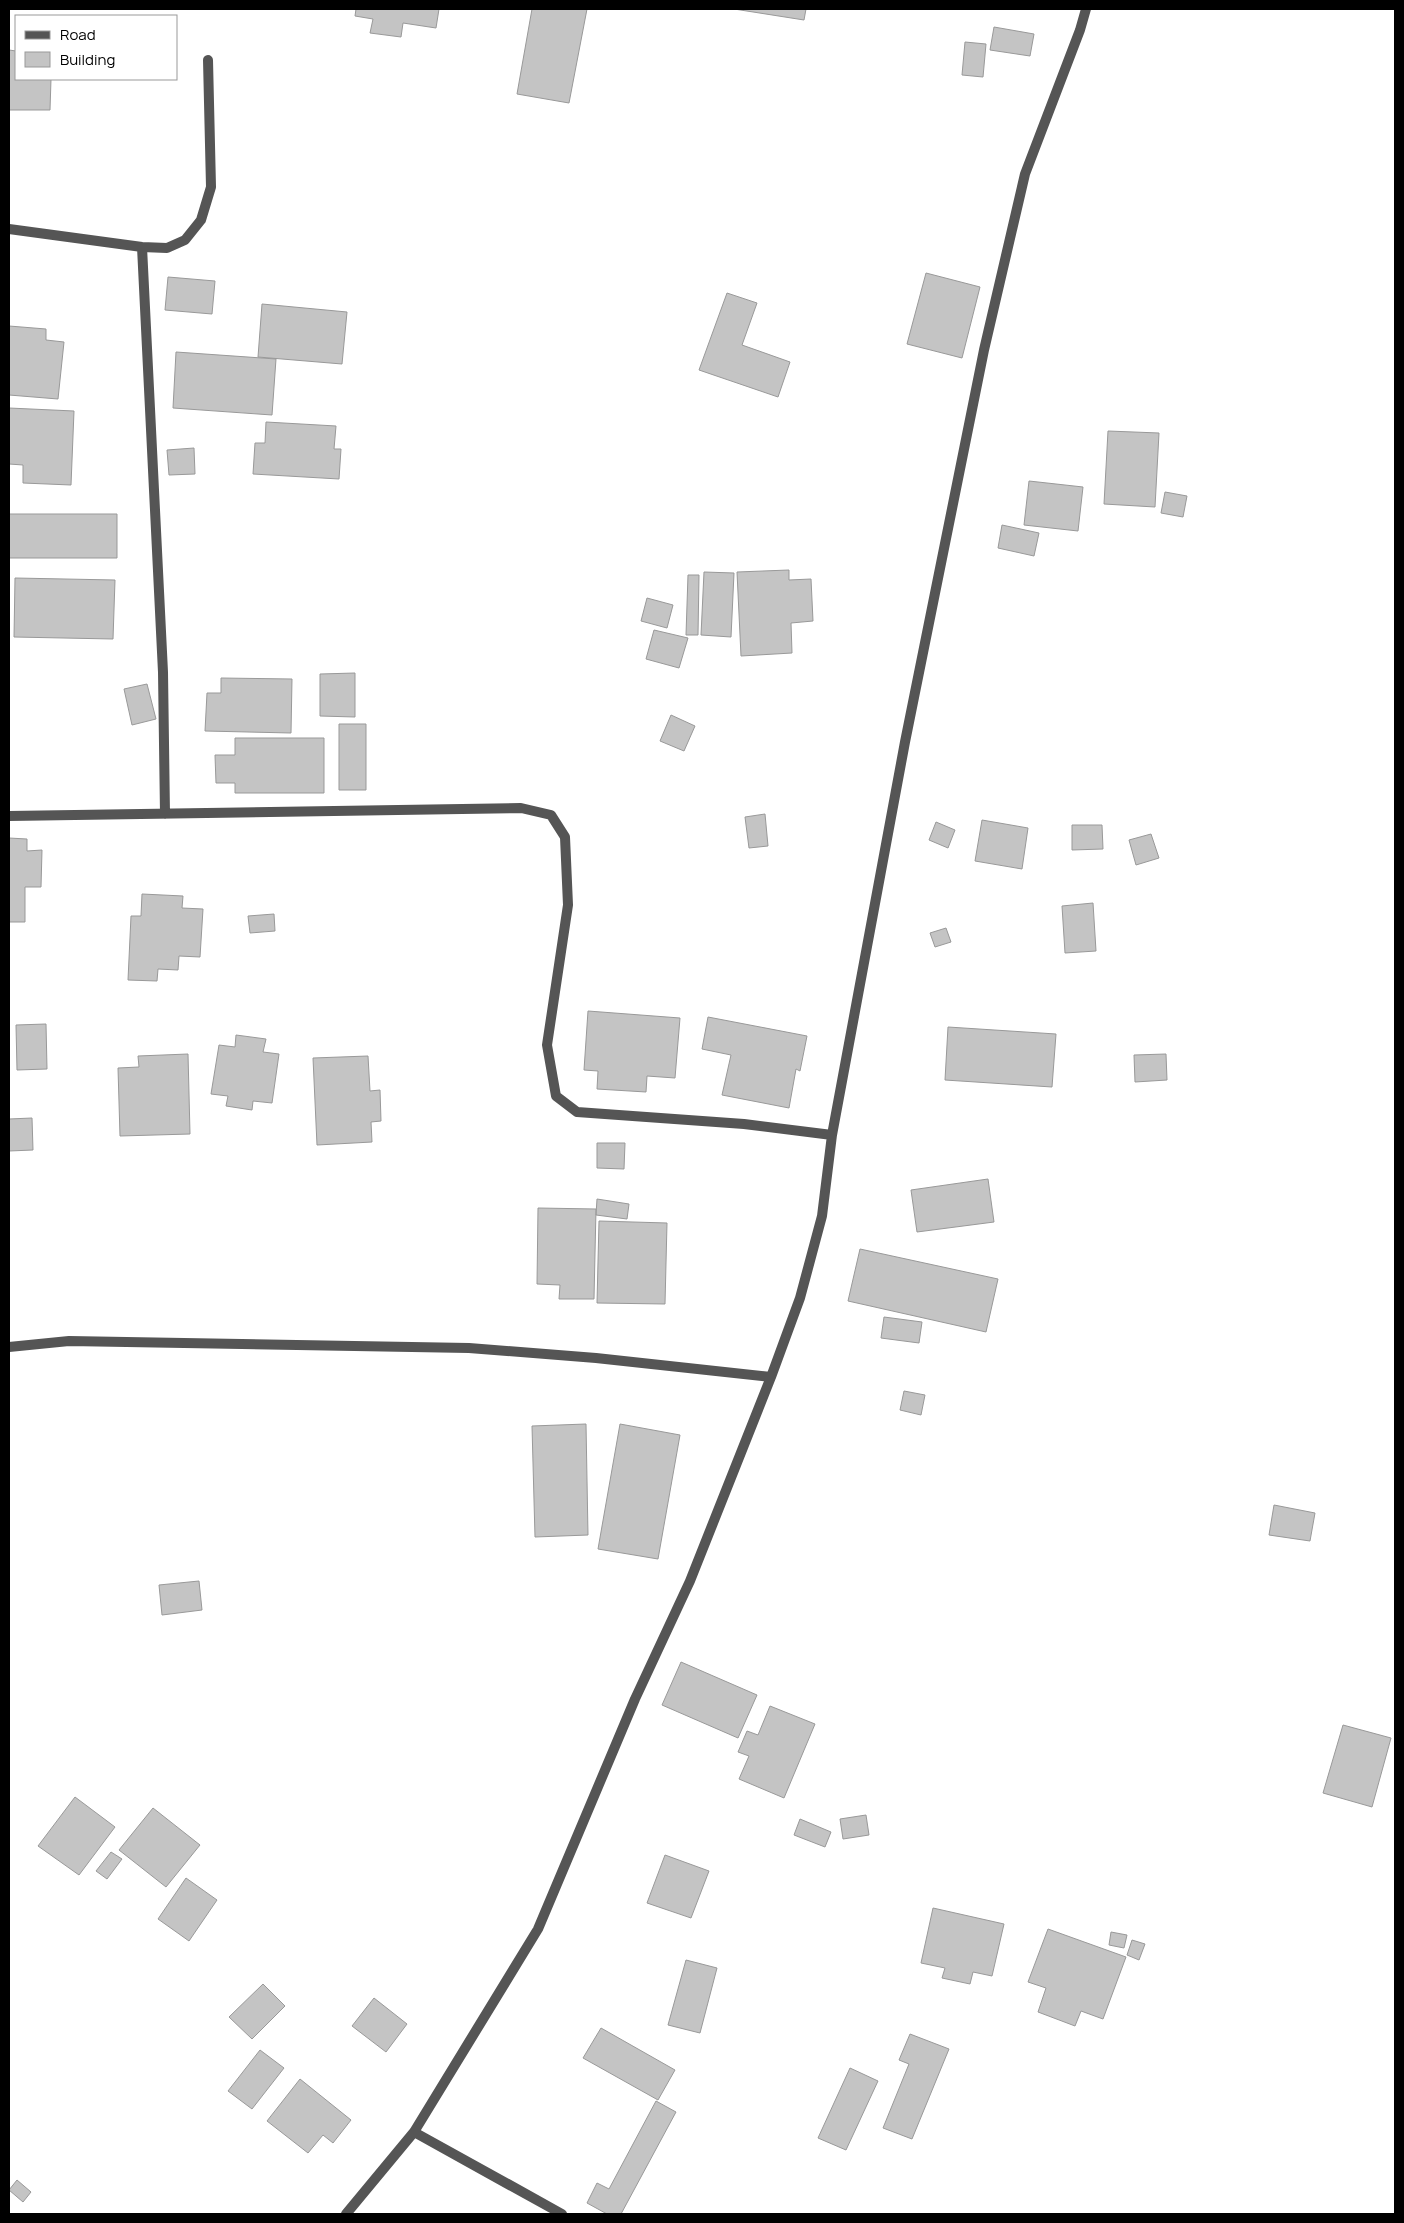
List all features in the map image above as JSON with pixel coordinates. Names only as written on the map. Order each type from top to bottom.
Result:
[{"type":"street","points":[[346,2214],[414,2132],[538,1929],[634,1699],[690,1581],[771,1377],[800,1298],[822,1216],[832,1135],[905,742],[984,350],[1025,174],[1080,30],[1086,9]]},
{"type":"street","points":[[9,229],[142,247],[166,248],[185,240],[201,220],[211,187],[208,60]]},
{"type":"street","points":[[142,247],[163,672],[165,814]]},
{"type":"street","points":[[9,816],[521,808],[551,815],[565,837],[568,905],[547,1045],[556,1096],[577,1112],[744,1124],[832,1135]]},
{"type":"street","points":[[9,1347],[69,1341],[469,1348],[596,1358],[771,1377]]},
{"type":"street","points":[[414,2132],[562,2214]]},
{"type":"building","points":[[356,9],[439,9],[436,28],[403,23],[401,37],[370,33],[373,19],[355,16]]},
{"type":"building","points":[[532,9],[587,9],[569,103],[517,94]]},
{"type":"building","points":[[734,9],[806,9],[804,20]]},
{"type":"building","points":[[994,27],[1034,34],[1030,56],[990,50]]},
{"type":"building","points":[[965,42],[986,44],[983,77],[962,75]]},
{"type":"building","points":[[9,50],[15,51],[15,80],[51,80],[50,110],[9,110]]},
{"type":"building","points":[[926,273],[980,287],[962,358],[907,344]]},
{"type":"building","points":[[168,277],[215,281],[212,314],[165,310]]},
{"type":"building","points":[[727,293],[757,303],[742,345],[790,362],[778,397],[699,370]]},
{"type":"building","points":[[262,304],[347,312],[342,364],[258,357]]},
{"type":"building","points":[[9,326],[46,329],[46,340],[64,342],[58,399],[9,395]]},
{"type":"building","points":[[176,352],[276,359],[272,415],[173,408]]},
{"type":"building","points":[[9,408],[74,411],[71,485],[23,483],[23,465],[9,464]]},
{"type":"building","points":[[266,422],[336,426],[334,449],[341,449],[339,479],[253,474],[255,443],[265,443]]},
{"type":"building","points":[[1108,431],[1159,433],[1155,507],[1104,504]]},
{"type":"building","points":[[194,448],[195,474],[169,475],[167,450]]},
{"type":"building","points":[[1029,481],[1083,487],[1078,531],[1024,525]]},
{"type":"building","points":[[1165,492],[1187,496],[1183,517],[1161,513]]},
{"type":"building","points":[[9,514],[117,514],[117,558],[9,558]]},
{"type":"building","points":[[1002,525],[1039,533],[1034,556],[998,548]]},
{"type":"building","points":[[789,570],[789,580],[811,579],[813,621],[791,623],[792,653],[741,656],[737,572]]},
{"type":"building","points":[[704,572],[734,573],[731,637],[701,635]]},
{"type":"building","points":[[688,575],[699,575],[698,635],[686,635]]},
{"type":"building","points":[[15,578],[115,580],[113,639],[14,637]]},
{"type":"building","points":[[647,598],[673,605],[667,628],[641,621]]},
{"type":"building","points":[[654,630],[688,638],[679,668],[646,659]]},
{"type":"building","points":[[355,673],[355,717],[320,716],[320,674]]},
{"type":"building","points":[[221,678],[292,679],[291,733],[205,731],[207,693],[221,693]]},
{"type":"building","points":[[147,684],[156,719],[132,725],[124,689]]},
{"type":"building","points":[[671,715],[695,726],[684,751],[660,741]]},
{"type":"building","points":[[339,724],[366,724],[366,790],[339,790]]},
{"type":"building","points":[[235,738],[324,738],[324,793],[235,793],[235,783],[216,783],[215,755],[235,755]]},
{"type":"building","points":[[765,814],[768,846],[749,848],[745,817]]},
{"type":"building","points":[[982,820],[1028,828],[1022,869],[975,861]]},
{"type":"building","points":[[936,822],[955,830],[948,848],[929,840]]},
{"type":"building","points":[[1072,825],[1102,825],[1103,849],[1072,850]]},
{"type":"building","points":[[1151,834],[1159,858],[1136,865],[1129,840]]},
{"type":"building","points":[[9,838],[27,839],[27,851],[42,850],[41,887],[25,887],[25,922],[9,922]]},
{"type":"building","points":[[142,894],[183,896],[182,908],[203,909],[200,957],[179,956],[178,970],[158,969],[157,981],[128,980],[131,916],[141,916]]},
{"type":"building","points":[[1093,903],[1096,951],[1065,953],[1062,906]]},
{"type":"building","points":[[274,914],[275,931],[250,933],[248,916]]},
{"type":"building","points":[[946,928],[951,942],[935,947],[930,933]]},
{"type":"building","points":[[588,1011],[680,1018],[675,1078],[647,1076],[646,1092],[597,1089],[598,1071],[584,1070]]},
{"type":"building","points":[[708,1017],[807,1036],[800,1071],[796,1069],[789,1108],[722,1095],[731,1055],[702,1049]]},
{"type":"building","points":[[46,1024],[47,1069],[17,1070],[16,1025]]},
{"type":"building","points":[[948,1027],[1056,1034],[1052,1087],[945,1080]]},
{"type":"building","points":[[236,1035],[266,1039],[263,1052],[279,1054],[272,1103],[253,1101],[252,1110],[226,1106],[228,1096],[211,1094],[219,1045],[235,1047]]},
{"type":"building","points":[[188,1054],[190,1134],[120,1136],[118,1068],[139,1067],[138,1056]]},
{"type":"building","points":[[1166,1054],[1167,1080],[1135,1082],[1134,1055]]},
{"type":"building","points":[[368,1056],[370,1091],[380,1090],[381,1121],[371,1122],[372,1142],[317,1145],[313,1058]]},
{"type":"building","points":[[32,1118],[33,1150],[9,1151],[9,1119]]},
{"type":"building","points":[[597,1143],[625,1143],[624,1169],[597,1168]]},
{"type":"building","points":[[988,1179],[994,1222],[917,1232],[911,1190]]},
{"type":"building","points":[[597,1199],[629,1204],[627,1219],[596,1215]]},
{"type":"building","points":[[538,1208],[596,1209],[594,1299],[559,1299],[560,1285],[537,1284]]},
{"type":"building","points":[[599,1221],[667,1223],[665,1304],[597,1303]]},
{"type":"building","points":[[860,1249],[998,1279],[986,1332],[848,1301]]},
{"type":"building","points":[[884,1317],[922,1322],[919,1343],[881,1338]]},
{"type":"building","points":[[904,1391],[925,1395],[921,1415],[900,1410]]},
{"type":"building","points":[[586,1424],[588,1535],[535,1537],[532,1426]]},
{"type":"building","points":[[620,1424],[680,1435],[658,1559],[598,1549]]},
{"type":"building","points":[[1274,1505],[1315,1513],[1310,1541],[1269,1535]]},
{"type":"building","points":[[199,1581],[202,1610],[162,1615],[159,1585]]},
{"type":"building","points":[[681,1662],[757,1695],[738,1738],[662,1705]]},
{"type":"building","points":[[770,1706],[815,1724],[784,1798],[739,1779],[749,1756],[738,1752],[747,1731],[758,1735]]},
{"type":"building","points":[[1343,1725],[1391,1738],[1372,1807],[1323,1793]]},
{"type":"building","points":[[75,1797],[115,1827],[79,1875],[38,1846]]},
{"type":"building","points":[[153,1808],[200,1845],[166,1887],[119,1850]]},
{"type":"building","points":[[866,1815],[869,1835],[843,1839],[840,1819]]},
{"type":"building","points":[[800,1819],[831,1832],[825,1847],[794,1835]]},
{"type":"building","points":[[111,1852],[122,1859],[107,1879],[96,1871]]},
{"type":"building","points":[[665,1855],[709,1871],[691,1918],[647,1903]]},
{"type":"building","points":[[186,1878],[217,1900],[189,1941],[158,1919]]},
{"type":"building","points":[[933,1908],[1004,1924],[992,1976],[973,1972],[970,1984],[942,1978],[945,1968],[921,1963]]},
{"type":"building","points":[[1048,1929],[1126,1957],[1103,2019],[1081,2011],[1075,2026],[1038,2012],[1046,1988],[1028,1982]]},
{"type":"building","points":[[1111,1932],[1127,1935],[1124,1948],[1109,1945]]},
{"type":"building","points":[[1132,1940],[1145,1944],[1139,1960],[1127,1955]]},
{"type":"building","points":[[686,1960],[717,1968],[700,2033],[668,2025]]},
{"type":"building","points":[[263,1984],[285,2006],[252,2039],[229,2017]]},
{"type":"building","points":[[374,1998],[407,2024],[386,2052],[352,2026]]},
{"type":"building","points":[[601,2028],[675,2070],[658,2100],[583,2058]]},
{"type":"building","points":[[910,2034],[949,2049],[912,2139],[883,2128],[909,2064],[899,2060]]},
{"type":"building","points":[[260,2050],[284,2068],[252,2109],[228,2091]]},
{"type":"building","points":[[850,2068],[878,2081],[846,2150],[818,2138]]},
{"type":"building","points":[[300,2079],[351,2120],[333,2143],[323,2135],[308,2153],[267,2121]]},
{"type":"building","points":[[656,2101],[676,2112],[621,2214],[607,2214],[587,2203],[597,2183],[609,2189]]},
{"type":"building","points":[[17,2180],[31,2192],[23,2202],[9,2190]]}]
